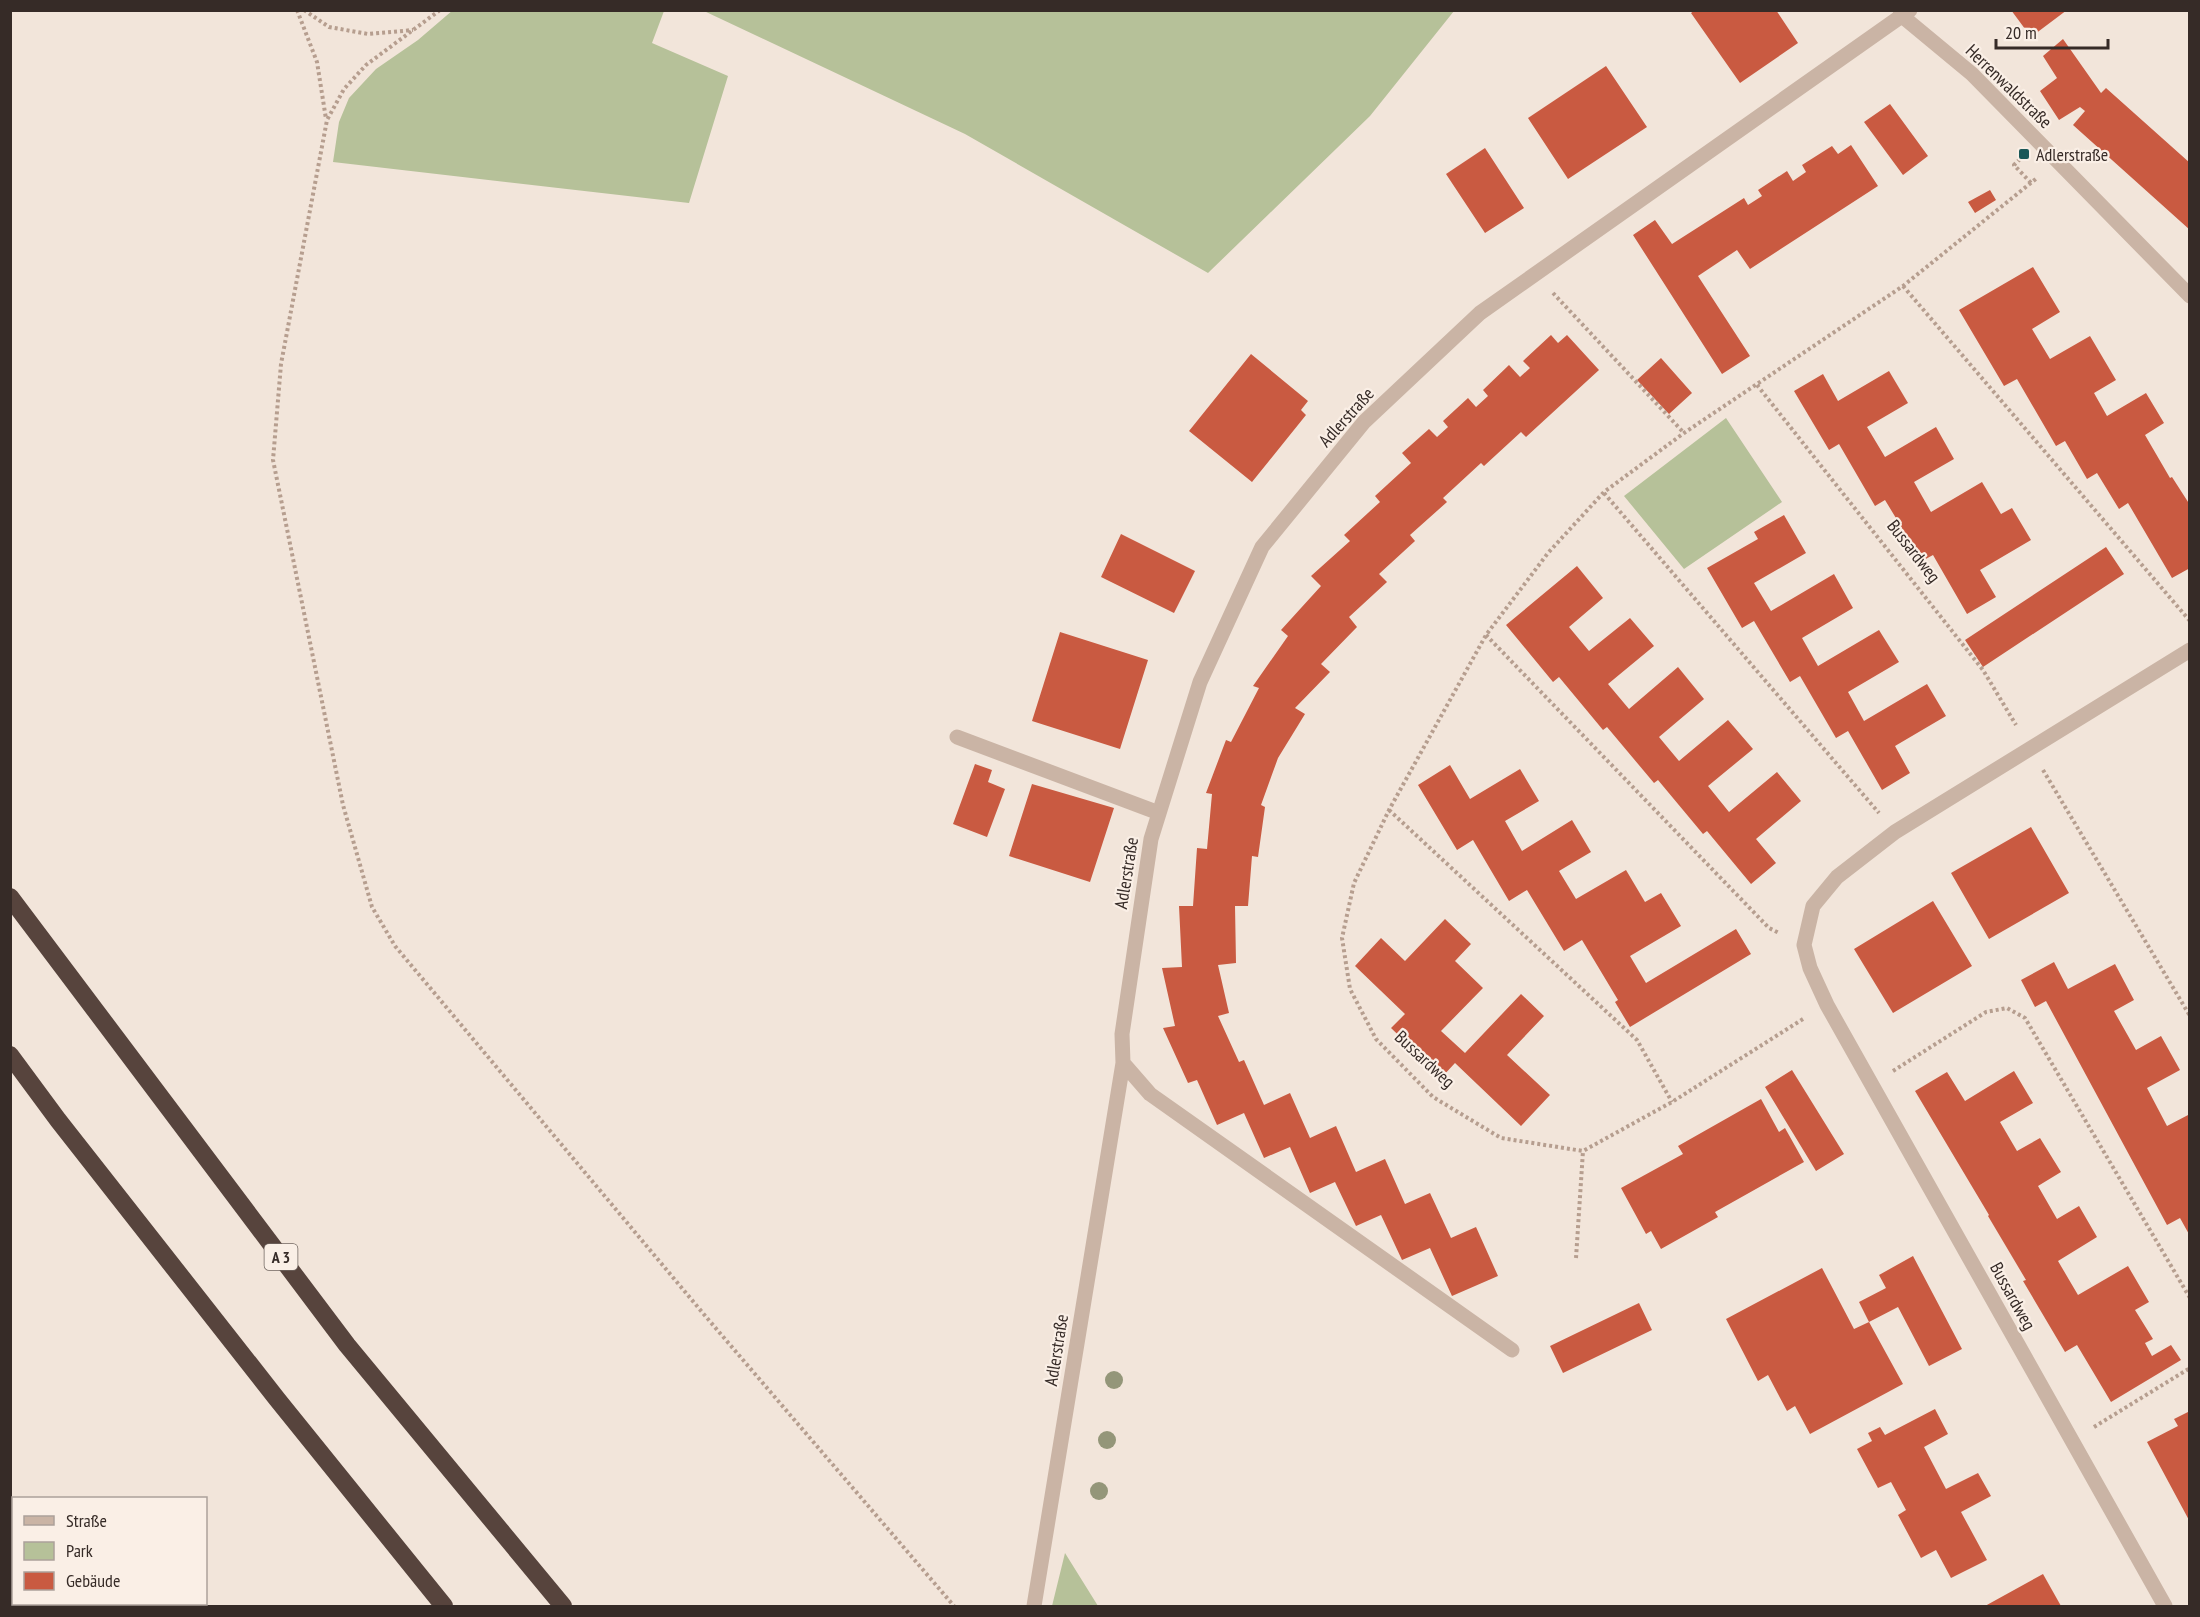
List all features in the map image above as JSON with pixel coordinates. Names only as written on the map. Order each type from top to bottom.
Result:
[{"type":"highway","name":"A 3","points":[[10,897],[347,1345],[563,1606]]},
{"type":"highway","points":[[10,1055],[276,1399],[444,1606]]},
{"type":"street","name":"Herrenwaldstraße","points":[[1904,12],[1972,74],[2056,157],[2190,296]]},
{"type":"street","name":"Adlerstraße","points":[[1034,1606],[1122,1064],[1122,1034],[1151,839],[1200,682],[1262,547],[1364,422],[1480,313],[1904,12]]},
{"type":"street","name":"Bussardweg","points":[[2165,1606],[1827,1005],[1810,968],[1804,945],[1813,906],[1837,877],[1895,832],[2190,650]]},
{"type":"street","points":[[957,737],[1159,813]]},
{"type":"street","points":[[1122,1064],[1150,1094],[1512,1350]]},
{"type":"path","points":[[297,10],[317,62],[327,120]]},
{"type":"path","points":[[304,10],[329,27],[348,31],[368,34],[413,30]]},
{"type":"path","points":[[440,10],[366,64],[344,89],[327,120],[281,364],[273,460],[343,805],[372,907],[395,946],[699,1309],[954,1606]]},
{"type":"path","points":[[2024,154],[2014,165],[2032,184]]},
{"type":"path","name":"Bussardweg","points":[[1582,1150],[1501,1138],[1433,1097],[1376,1039],[1350,989],[1342,938],[1354,883],[1389,810],[1486,634],[1548,554],[1604,492],[1684,433],[1903,286],[2032,184],[2056,157]]},
{"type":"path","points":[[1535,274],[1684,433]]},
{"type":"path","points":[[1903,286],[2190,621]]},
{"type":"path","name":"Bussardweg","points":[[1757,385],[1983,670],[2031,749]]},
{"type":"path","points":[[1604,492],[1895,832]]},
{"type":"path","points":[[1486,634],[1769,928],[1804,945]]},
{"type":"path","points":[[2031,749],[2190,1016]]},
{"type":"path","points":[[1389,810],[1638,1040],[1672,1102]]},
{"type":"path","points":[[1576,1258],[1582,1150],[1672,1102],[1827,1005]]},
{"type":"path","points":[[1873,1084],[1986,1012],[2007,1008],[2025,1018],[2190,1298]]},
{"type":"path","points":[[2071,1441],[2190,1368]]},
{"type":"green space","points":[[453,10],[664,11],[652,43],[728,76],[689,203],[333,162],[339,122],[349,98],[376,69],[418,40]]},
{"type":"green space","points":[[704,11],[1454,11],[1370,116],[1208,273],[965,134]]},
{"type":"green space","points":[[1726,418],[1782,502],[1684,569],[1624,496]]},
{"type":"green space","points":[[1065,1553],[1098,1606],[1052,1606]]},
{"type":"building","points":[[1695,10],[1776,10],[1798,43],[1740,83],[1691,13]]},
{"type":"building","points":[[2011,10],[2067,10],[2031,37]]},
{"type":"building","points":[[2063,39],[2101,93],[2106,88],[2190,163],[2190,230],[2073,125],[2085,111],[2080,107],[2059,120],[2040,91],[2057,78],[2043,56]]},
{"type":"building","points":[[1606,66],[1647,127],[1568,179],[1528,118]]},
{"type":"building","points":[[1890,104],[1928,156],[1903,175],[1864,122]]},
{"type":"building","points":[[1851,145],[1878,186],[1750,269],[1737,250],[1698,276],[1750,356],[1722,374],[1633,235],[1655,220],[1672,244],[1744,198],[1748,205],[1762,196],[1758,190],[1787,171],[1793,181],[1806,172],[1802,165],[1832,146],[1838,154]]},
{"type":"building","points":[[1485,148],[1524,208],[1485,233],[1446,174]]},
{"type":"building","points":[[1990,190],[1996,200],[1975,213],[1968,202]]},
{"type":"building","points":[[2033,267],[2060,312],[2032,329],[2050,359],[2090,336],[2116,380],[2094,393],[2107,416],[2146,393],[2164,423],[2145,435],[2170,478],[2172,477],[2190,505],[2190,568],[2172,578],[2128,503],[2119,509],[2097,473],[2087,479],[2065,441],[2056,446],[2017,379],[2004,386],[1959,310]]},
{"type":"building","points":[[1551,335],[1558,343],[1567,335],[1599,370],[1526,437],[1521,432],[1484,466],[1481,463],[1443,498],[1447,502],[1410,535],[1415,541],[1379,574],[1387,582],[1349,617],[1357,627],[1321,664],[1330,672],[1295,708],[1305,714],[1278,758],[1261,805],[1265,807],[1258,857],[1252,856],[1248,906],[1235,906],[1236,963],[1218,965],[1229,1013],[1218,1016],[1239,1062],[1244,1060],[1264,1105],[1290,1093],[1310,1138],[1336,1126],[1356,1172],[1385,1159],[1405,1204],[1430,1193],[1451,1238],[1476,1227],[1498,1276],[1452,1296],[1430,1248],[1402,1260],[1381,1215],[1356,1226],[1335,1182],[1310,1193],[1290,1147],[1264,1158],[1244,1113],[1217,1125],[1197,1080],[1188,1083],[1163,1028],[1175,1026],[1162,968],[1182,967],[1179,906],[1193,906],[1197,848],[1207,849],[1212,794],[1206,793],[1226,740],[1231,742],[1259,688],[1253,686],[1288,636],[1281,630],[1321,586],[1311,576],[1350,541],[1344,535],[1380,502],[1375,496],[1411,463],[1402,453],[1429,429],[1437,437],[1448,427],[1443,421],[1468,398],[1476,407],[1488,396],[1483,390],[1509,365],[1520,377],[1530,368],[1523,361]]},
{"type":"building","points":[[1251,354],[1308,401],[1301,410],[1306,415],[1252,482],[1189,431]]},
{"type":"building","points":[[1661,358],[1692,393],[1669,414],[1637,380]]},
{"type":"building","points":[[1889,371],[1908,403],[1867,427],[1885,457],[1936,427],[1954,459],[1914,482],[1931,512],[1982,482],[2001,514],[2012,508],[2031,540],[1980,570],[1996,597],[1967,614],[1933,555],[1922,561],[1885,500],[1875,506],[1839,444],[1829,450],[1794,391],[1823,374],[1838,401]]},
{"type":"building","points":[[1784,515],[1806,553],[1754,583],[1771,611],[1834,574],[1853,608],[1802,638],[1818,666],[1879,630],[1899,662],[1848,692],[1864,721],[1927,684],[1946,716],[1895,746],[1910,773],[1882,790],[1848,731],[1836,738],[1800,676],[1790,682],[1754,621],[1742,628],[1707,568],[1758,539],[1754,532]]},
{"type":"building","points":[[1121,534],[1195,571],[1174,613],[1101,577]]},
{"type":"building","points":[[2106,547],[2124,574],[1983,667],[1965,640]]},
{"type":"building","points":[[1577,566],[1603,598],[1569,627],[1589,651],[1630,618],[1654,646],[1608,684],[1629,709],[1678,667],[1704,699],[1659,737],[1679,761],[1728,720],[1753,749],[1708,786],[1729,812],[1777,772],[1801,801],[1756,839],[1776,863],[1751,884],[1707,831],[1703,834],[1658,780],[1654,783],[1607,727],[1603,730],[1559,677],[1553,682],[1506,625]]},
{"type":"building","points":[[1060,632],[1148,660],[1120,749],[1032,721]]},
{"type":"building","points":[[975,764],[992,770],[988,782],[1005,789],[987,837],[953,824]]},
{"type":"building","points":[[1450,765],[1470,799],[1520,769],[1539,801],[1505,821],[1522,851],[1572,820],[1591,852],[1559,871],[1576,899],[1626,870],[1645,902],[1661,893],[1681,926],[1630,956],[1646,983],[1736,929],[1751,954],[1630,1027],[1615,1002],[1618,1000],[1582,940],[1564,951],[1527,890],[1509,901],[1473,840],[1457,850],[1418,785]]},
{"type":"building","points":[[1032,784],[1114,808],[1090,882],[1009,856]]},
{"type":"building","points":[[2031,827],[2069,893],[1989,939],[1951,873]]},
{"type":"building","points":[[1933,901],[1972,966],[1893,1013],[1854,949]]},
{"type":"building","points":[[1445,919],[1471,944],[1455,961],[1483,988],[1441,1031],[1465,1053],[1521,994],[1544,1016],[1507,1055],[1550,1095],[1521,1126],[1455,1063],[1442,1077],[1391,1028],[1405,1014],[1355,966],[1381,938],[1405,961]]},
{"type":"building","points":[[2054,962],[2068,989],[2115,964],[2134,1000],[2114,1011],[2136,1050],[2161,1036],[2180,1070],[2147,1088],[2167,1126],[2190,1114],[2190,1236],[2180,1218],[2167,1225],[2046,1001],[2035,1007],[2021,980]]},
{"type":"building","points":[[1792,1070],[1844,1154],[1816,1171],[1765,1087]]},
{"type":"building","points":[[2014,1071],[2033,1103],[2000,1122],[2017,1151],[2040,1138],[2061,1172],[2038,1186],[2057,1219],[2079,1206],[2097,1237],[2058,1261],[2078,1295],[2128,1266],[2149,1302],[2135,1310],[2153,1339],[2145,1343],[2152,1356],[2171,1345],[2181,1360],[2111,1402],[2077,1345],[2065,1352],[2023,1281],[2026,1280],[1989,1215],[1915,1091],[1947,1072],[1965,1101]]},
{"type":"building","points":[[1761,1099],[1779,1132],[1785,1128],[1804,1162],[1715,1212],[1718,1217],[1661,1249],[1651,1231],[1646,1234],[1621,1188],[1683,1154],[1678,1146]]},
{"type":"building","points":[[1913,1256],[1962,1349],[1929,1366],[1898,1307],[1869,1322],[1859,1302],[1886,1288],[1879,1275]]},
{"type":"building","points":[[1822,1268],[1854,1329],[1869,1322],[1903,1384],[1810,1434],[1795,1406],[1787,1411],[1768,1375],[1758,1381],[1726,1319]]},
{"type":"building","points":[[1639,1303],[1652,1330],[1563,1373],[1550,1346]]},
{"type":"building","points":[[1935,1409],[1948,1434],[1924,1447],[1946,1489],[1978,1473],[1991,1496],[1961,1512],[1987,1560],[1951,1578],[1936,1550],[1921,1558],[1898,1515],[1906,1510],[1891,1482],[1878,1488],[1857,1449],[1872,1441],[1868,1433],[1880,1427],[1885,1435]]},
{"type":"building","points":[[2190,1411],[2190,1522],[2147,1442],[2178,1426],[2174,1419]]},
{"type":"building","points":[[2043,1574],[2061,1606],[1985,1606]]},
{"type":"place","name":"Adlerstraße","points":[[2024,154]]}]
